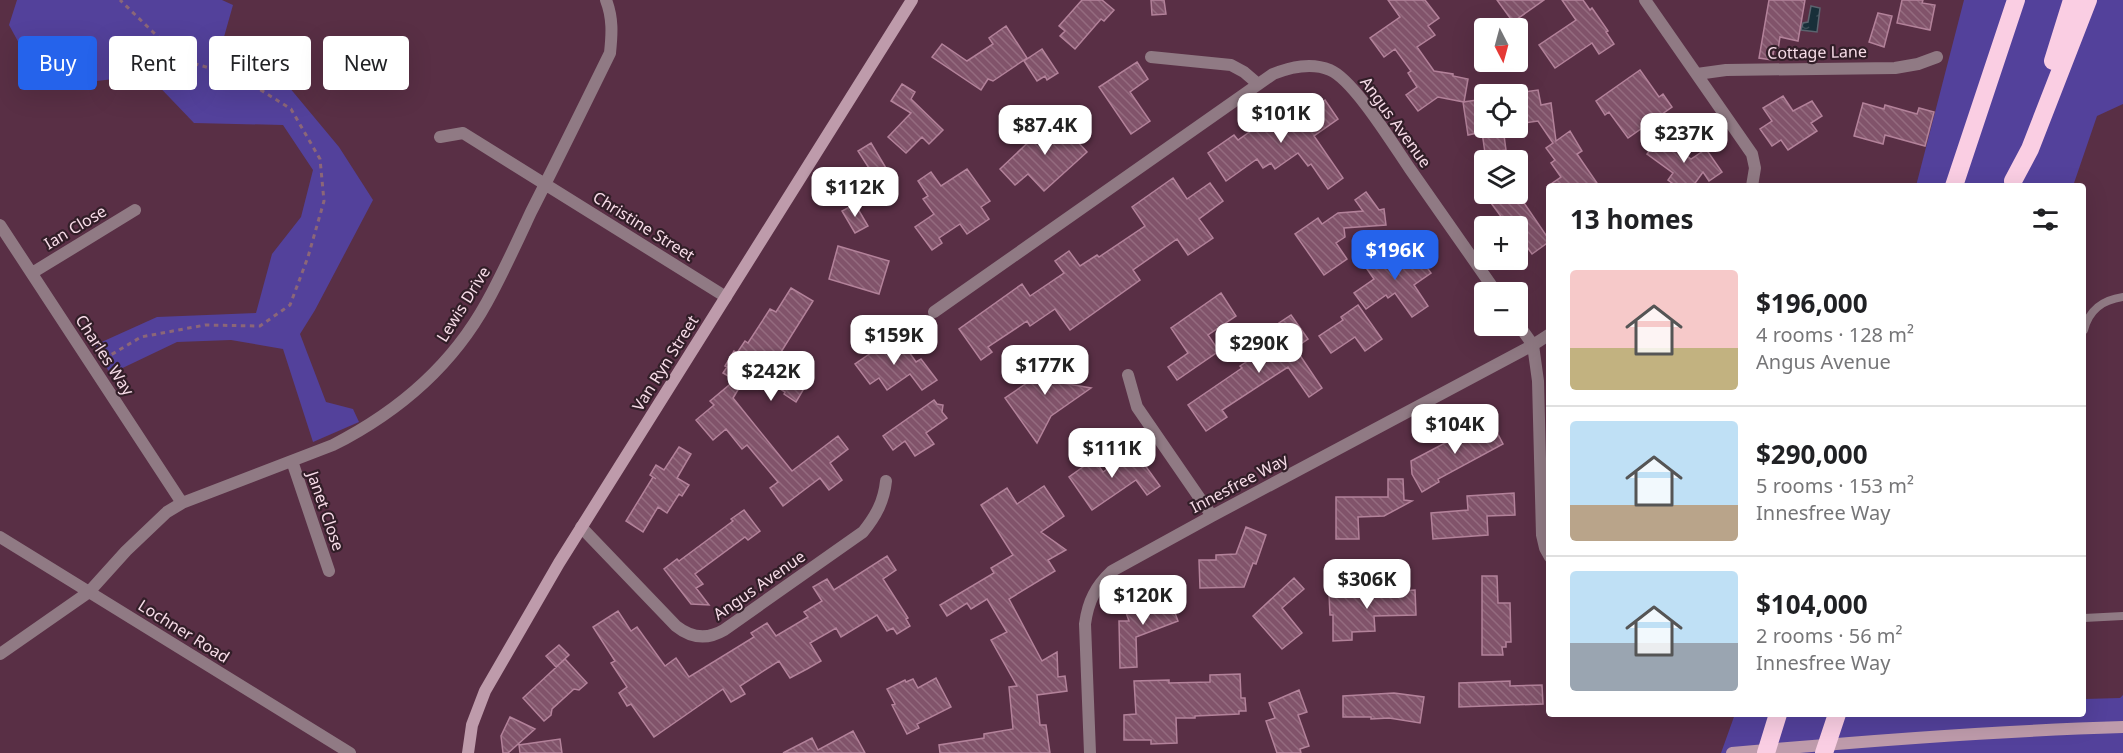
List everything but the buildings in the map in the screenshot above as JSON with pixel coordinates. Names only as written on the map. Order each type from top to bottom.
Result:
[{"type":"highway","points":[[1963,161],[2007,0]]},
{"type":"highway","points":[[1955,183],[2016,0]]},
{"type":"highway","points":[[2013,183],[2072,0]]},
{"type":"highway","points":[[2013,183],[2030,149],[2088,0]]},
{"type":"highway","points":[[1766,753],[1777,717]]},
{"type":"highway","points":[[1824,753],[1836,717]]},
{"type":"street","name":"Van Ryn Street","points":[[468,753],[472,725],[485,691],[508,648],[581,527],[912,0]]},
{"type":"street","points":[[1645,0],[1752,154],[1755,168],[1752,183]]},
{"type":"street","name":"Lewis Drive","points":[[0,654],[89,592],[126,551],[167,512],[182,503],[333,445],[375,422],[414,393],[431,377],[462,341],[487,302],[610,53],[612,33],[610,1]]},
{"type":"street","points":[[1151,57],[1231,65],[1258,84]]},
{"type":"street","name":"Cottage Lane","points":[[1697,75],[1726,70],[1895,68],[1918,64],[1937,57]]},
{"type":"street","name":"Angus Avenue","points":[[934,312],[1258,84],[1273,74],[1291,67],[1310,66],[1330,70],[1343,78],[1377,120],[1489,282]]},
{"type":"street","name":"Christine Street","points":[[440,137],[463,133],[726,297]]},
{"type":"street","name":"Ian Close","points":[[32,273],[135,210]]},
{"type":"street","name":"Charles Way","points":[[0,225],[182,503]]},
{"type":"street","points":[[1527,336],[1533,345],[1538,381],[1542,535],[1546,550]]},
{"type":"street","name":"Innesfree Way","points":[[1090,753],[1085,624],[1088,606],[1101,581],[1113,571],[1212,516],[1546,337]]},
{"type":"street","points":[[1128,375],[1137,407],[1212,516]]},
{"type":"street","name":"Janet Close","points":[[292,461],[329,571]]},
{"type":"street","name":"Angus Avenue","points":[[581,527],[676,626],[690,634],[705,637],[724,630],[863,532],[877,513],[886,481]]},
{"type":"street","name":"Lochner Road","points":[[0,537],[350,753]]},
{"type":"street","points":[[1732,753],[1882,739],[2004,731],[2123,727]]},
{"type":"lane","points":[[2086,322],[2093,310],[2102,303],[2123,297]]},
{"type":"lane","points":[[2086,618],[2123,616]]},
{"type":"path","points":[[93,367],[141,337],[206,325],[260,326],[290,305],[308,257],[324,201],[320,159],[291,109],[240,76],[189,62],[154,33],[120,0]]},
{"type":"shaded area","points":[[17,0],[222,0],[233,5],[224,36],[209,36],[209,90],[292,90],[339,147],[373,200],[300,334],[326,402],[353,409],[359,422],[313,442],[283,349],[231,340],[177,342],[110,374],[95,345],[157,317],[256,313],[272,254],[301,217],[313,170],[283,125],[194,123],[162,90],[197,90],[197,36],[109,36],[109,80],[97,81],[97,36],[18,36],[18,41],[9,25]]},
{"type":"shaded area","points":[[1964,0],[2123,0],[2123,104],[2097,116],[2074,183],[1917,183]]},
{"type":"shaded area","points":[[2123,695],[2123,753],[1721,753],[1734,717],[2086,717],[2086,699],[2120,698]]},
{"type":"water","points":[[1811,6],[1820,8],[1817,32],[1801,30],[1803,23],[1808,22]]}]
